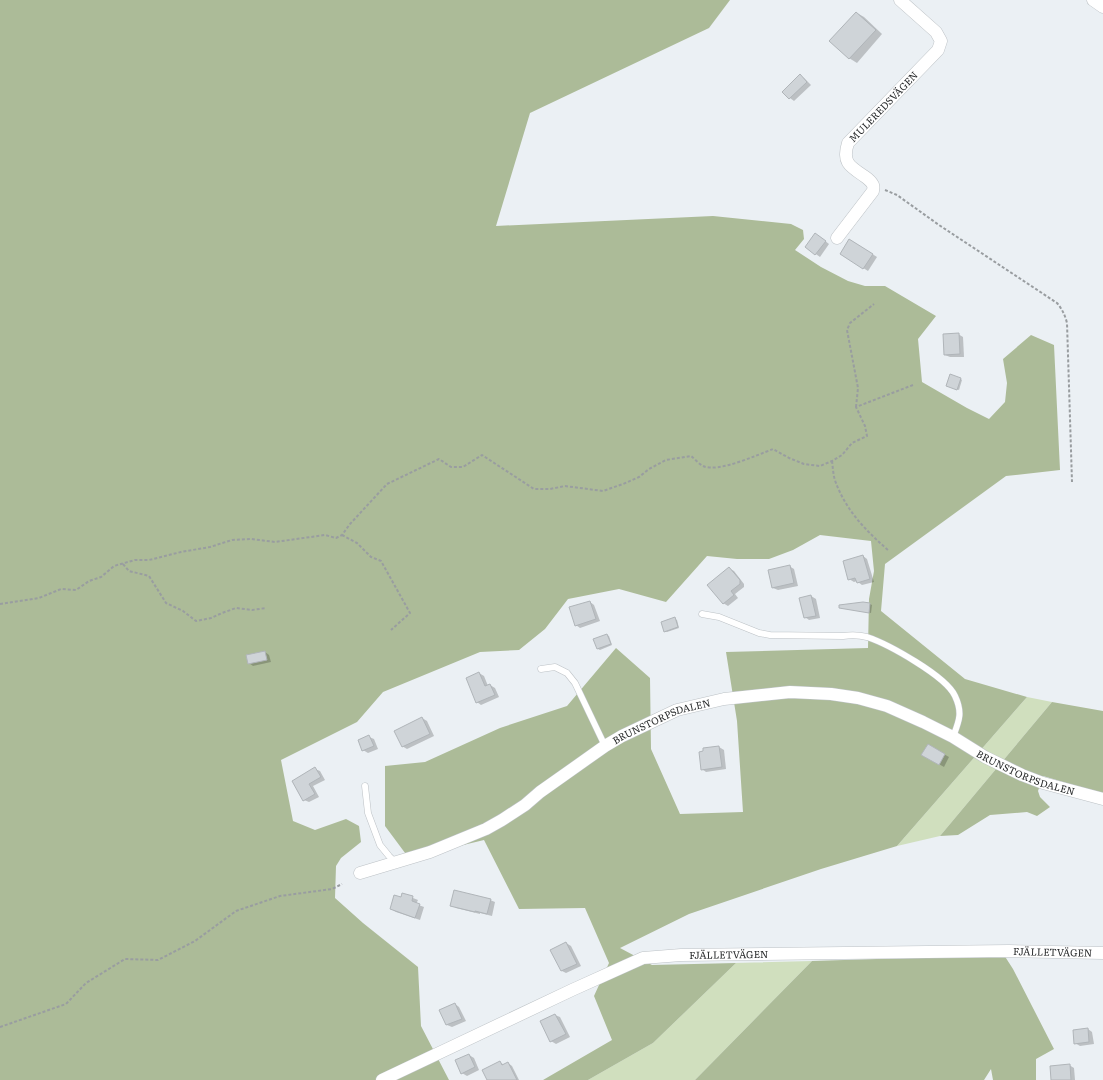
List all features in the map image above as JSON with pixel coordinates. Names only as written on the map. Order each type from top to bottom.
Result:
[{"type":"street","name":"MULEREDSVÄGEN","points":[[873,185],[869,180],[851,168],[846,161],[845,152],[848,143],[938,50],[941,40],[936,32],[900,0]]},
{"type":"street","points":[[1092,0],[1103,7]]},
{"type":"street","points":[[837,238],[873,191],[873,185]]},
{"type":"street","name":"BRUNSTORPSDALEN","points":[[360,873],[430,852],[486,829],[525,805],[540,792],[605,746],[622,736],[677,710],[724,699],[790,692],[831,694],[858,698],[887,706],[953,737],[985,757],[1022,774],[1043,783],[1103,799]]},
{"type":"street","name":"FJÄLLETVÄGEN","points":[[382,1080],[643,958],[681,955],[1009,951],[1103,952]]},
{"type":"lane","points":[[702,614],[720,617],[759,633],[770,635],[855,635],[867,637],[884,644],[919,663],[950,687],[960,709],[960,720],[953,737]]},
{"type":"lane","points":[[541,669],[555,667],[567,673],[575,683],[605,746]]},
{"type":"lane","points":[[365,786],[368,814],[380,845],[395,862]]},
{"type":"path","points":[[873,185],[897,195],[945,229],[1057,303],[1062,309],[1066,316],[1067,323],[1072,482]]},
{"type":"path","points":[[0,604],[39,598],[61,589],[76,590],[89,581],[101,577],[114,566],[135,560],[149,560],[210,547],[232,540],[251,539],[275,542],[325,535],[336,538],[342,535],[350,524],[387,484],[439,459],[451,467],[463,467],[482,455],[534,489],[550,489],[565,486],[603,491],[640,477],[649,469],[666,460],[691,456],[703,467],[717,468],[773,449],[804,464],[820,466],[842,456],[852,443],[867,436],[865,426],[856,407],[858,388],[847,330],[850,323],[874,304]]},
{"type":"path","points":[[856,407],[914,385]]},
{"type":"path","points":[[832,461],[835,482],[852,514],[888,550]]},
{"type":"path","points":[[342,535],[357,543],[371,557],[381,561],[410,613],[391,630]]},
{"type":"path","points":[[123,564],[129,571],[149,576],[166,603],[183,611],[196,621],[211,618],[236,608],[252,610],[266,608]]},
{"type":"path","points":[[0,1027],[66,1004],[86,983],[125,959],[158,960],[195,941],[236,911],[280,896],[332,889],[342,884]]},
{"type":"green space","points":[[0,0],[730,0],[709,28],[530,113],[496,226],[713,216],[791,224],[803,230],[804,239],[795,250],[821,267],[848,281],[865,286],[885,286],[936,316],[918,339],[922,382],[989,419],[1005,402],[1007,383],[1003,359],[1031,335],[1054,345],[1060,470],[1006,476],[885,564],[881,611],[965,679],[1027,697],[897,846],[821,869],[689,914],[620,948],[652,965],[736,963],[653,1043],[588,1080],[543,1080],[612,1040],[594,996],[609,963],[585,908],[519,909],[484,840],[455,847],[411,861],[385,826],[385,766],[425,762],[500,728],[567,706],[616,648],[650,678],[651,749],[680,814],[743,812],[737,721],[726,652],[868,648],[869,599],[874,571],[871,541],[820,535],[793,550],[769,559],[737,559],[707,556],[666,602],[619,589],[568,599],[545,629],[519,650],[480,652],[383,692],[357,722],[281,760],[293,821],[315,830],[346,819],[359,826],[361,842],[341,858],[336,866],[335,898],[363,923],[418,967],[421,1026],[449,1080],[0,1080]]},
{"type":"green space","points":[[1027,697],[1052,702],[940,836],[897,846]]},
{"type":"green space","points":[[1052,702],[1103,711],[1103,794],[1043,776],[1038,791],[1040,797],[1050,807],[1037,816],[1027,812],[990,815],[958,835],[940,836]]},
{"type":"green space","points":[[1004,955],[1013,969],[1054,1049],[1036,1059],[1036,1080],[993,1080],[991,1069],[984,1080],[695,1080],[812,961]]},
{"type":"green space","points":[[812,961],[695,1080],[588,1080],[653,1043],[736,963]]},
{"type":"building","points":[[856,12],[876,30],[849,59],[829,41]]},
{"type":"building","points":[[800,74],[807,82],[789,99],[782,92]]},
{"type":"building","points":[[815,233],[826,241],[815,255],[805,247]]},
{"type":"building","points":[[849,239],[873,254],[863,269],[840,254]]},
{"type":"building","points":[[959,333],[960,354],[944,355],[943,334]]},
{"type":"building","points":[[950,374],[961,378],[957,390],[946,386]]},
{"type":"building","points":[[863,555],[870,579],[857,583],[855,578],[848,580],[843,561]]},
{"type":"building","points":[[790,565],[794,583],[772,588],[768,570]]},
{"type":"building","points":[[729,567],[740,580],[740,584],[731,591],[734,595],[723,604],[707,585]]},
{"type":"building","points":[[811,595],[816,616],[804,618],[799,598]]},
{"type":"building","points":[[590,601],[596,619],[575,626],[569,607]]},
{"type":"building","points":[[863,602],[870,603],[869,613],[839,608],[839,605]]},
{"type":"building","points":[[675,617],[678,627],[664,632],[661,622]]},
{"type":"building","points":[[607,634],[611,644],[597,649],[593,639]]},
{"type":"building","points":[[265,651],[267,660],[248,664],[246,655]]},
{"type":"building","points":[[479,672],[485,686],[490,684],[495,695],[476,703],[466,678]]},
{"type":"building","points":[[422,717],[430,734],[402,747],[394,731]]},
{"type":"building","points":[[369,735],[374,746],[362,751],[358,740]]},
{"type":"building","points":[[928,744],[945,754],[939,765],[921,755]]},
{"type":"building","points":[[719,746],[722,767],[701,770],[699,752],[703,751],[703,748]]},
{"type":"building","points":[[315,767],[321,777],[309,784],[315,794],[303,801],[292,781]]},
{"type":"building","points":[[454,890],[491,899],[487,914],[450,906]]},
{"type":"building","points":[[402,893],[413,896],[412,901],[420,904],[415,918],[390,909],[394,895],[401,897]]},
{"type":"building","points":[[566,942],[577,964],[561,971],[550,950]]},
{"type":"building","points":[[455,1003],[462,1019],[446,1025],[439,1010]]},
{"type":"building","points":[[555,1014],[566,1034],[550,1042],[540,1021]]},
{"type":"building","points":[[1088,1028],[1089,1042],[1074,1044],[1073,1030]]},
{"type":"building","points":[[469,1054],[475,1067],[461,1074],[455,1060]]},
{"type":"building","points":[[500,1061],[502,1065],[508,1062],[517,1080],[487,1080],[482,1070]]},
{"type":"building","points":[[1070,1064],[1071,1080],[1051,1080],[1050,1066]]}]
